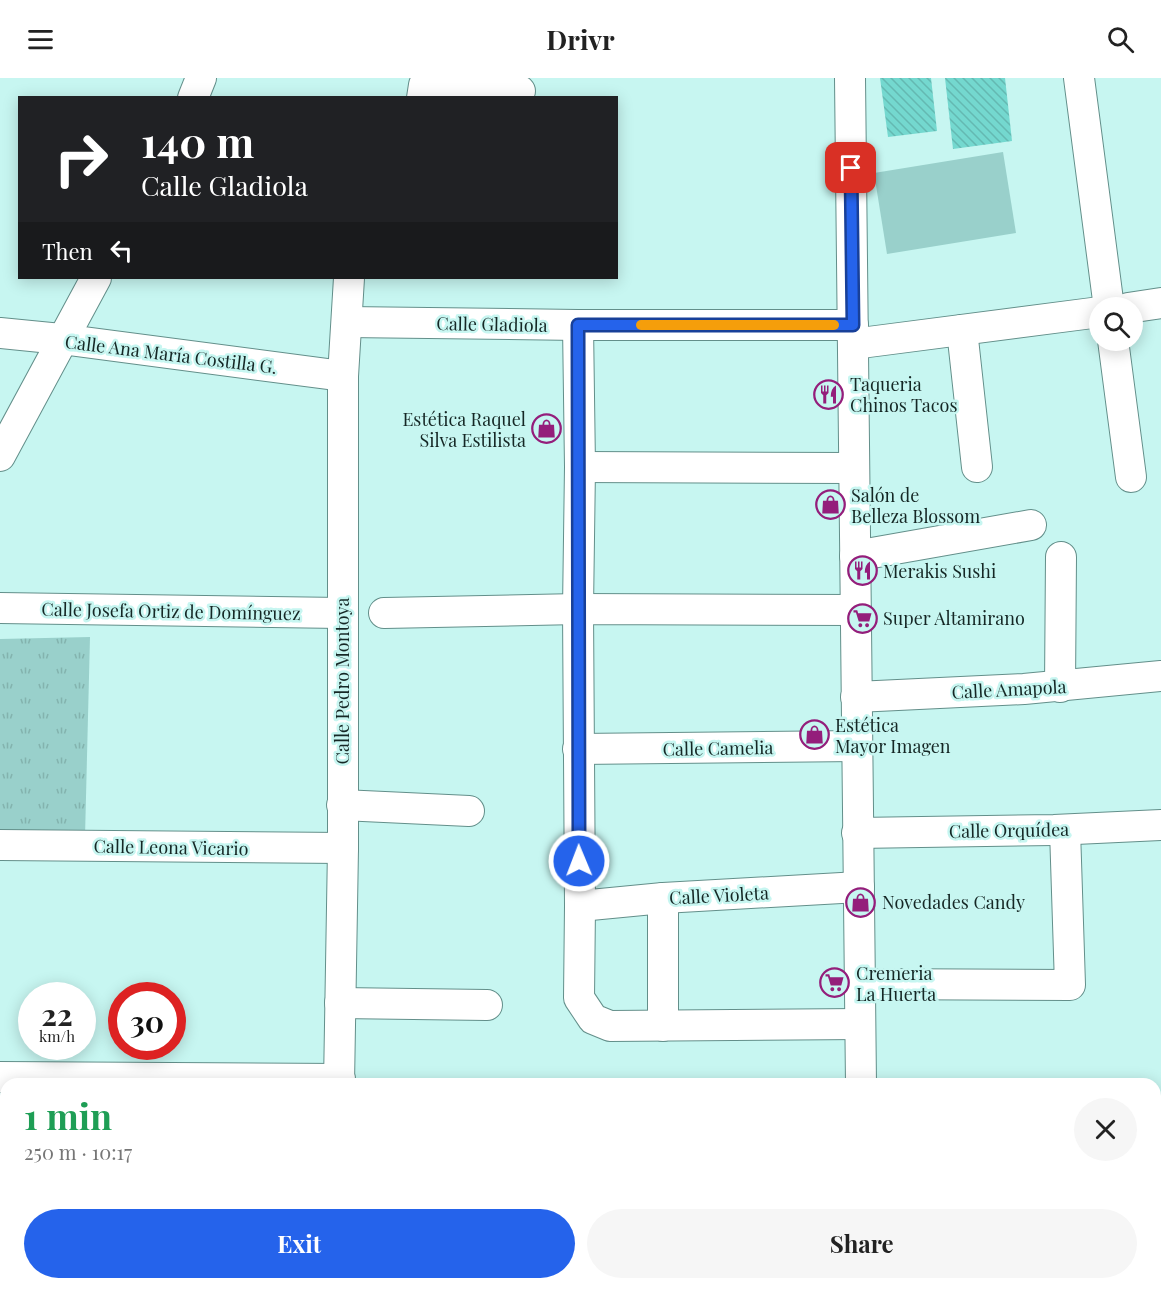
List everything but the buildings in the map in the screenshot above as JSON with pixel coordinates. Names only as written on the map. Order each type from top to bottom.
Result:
[{"type":"street","points":[[194,96],[201,78]]},
{"type":"street","points":[[850,78],[861,1078]]},
{"type":"street","points":[[1079,78],[1108,297]]},
{"type":"street","points":[[422,96],[424,85],[470,94],[520,91]]},
{"type":"street","points":[[0,456],[61,339],[95,279]]},
{"type":"street","name":"Calle Pedro Montoya","points":[[340,1078],[343,849],[341,614],[343,376],[349,279]]},
{"type":"street","points":[[1143,306],[1161,303]]},
{"type":"street","name":"Calle Gladiola","points":[[347,322],[578,325],[853,334],[962,330],[1089,313]]},
{"type":"street","points":[[578,325],[579,998],[593,1019],[610,1026],[860,1024]]},
{"type":"street","points":[[962,330],[977,467]]},
{"type":"street","name":"Calle Ana María Costilla G.","points":[[0,333],[343,376]]},
{"type":"street","points":[[1114,351],[1131,477]]},
{"type":"street","points":[[580,467],[854,468]]},
{"type":"street","points":[[855,556],[1031,525]]},
{"type":"street","points":[[1060,687],[1061,556]]},
{"type":"street","name":"Calle Josefa Ortiz de Domínguez","points":[[0,608],[341,614]]},
{"type":"street","points":[[384,613],[578,609],[856,610]]},
{"type":"street","name":"Calle Amapola","points":[[856,697],[1060,687],[1161,675]]},
{"type":"street","name":"Calle Camelia","points":[[578,749],[858,746]]},
{"type":"street","points":[[342,805],[468,811]]},
{"type":"street","name":"Calle Orquídea","points":[[857,833],[1065,830],[1161,825]]},
{"type":"street","points":[[860,984],[1070,986],[1065,830]]},
{"type":"street","name":"Calle Leona Vicario","points":[[0,845],[343,849]]},
{"type":"street","name":"Calle Violeta","points":[[580,906],[663,898],[859,887]]},
{"type":"street","points":[[663,898],[663,1026]]},
{"type":"street","points":[[340,1003],[488,1005]]},
{"type":"street","points":[[0,1077],[68,1078]]},
{"type":"green space","points":[[1003,152],[1016,233],[887,254],[874,173]]},
{"type":"green space","points":[[90,637],[85,837],[0,836],[0,639]]},
{"type":"slow traffic","points":[[641,325],[834,325]]},
{"type":"place","name":"Taqueria Chinos Tacos","points":[[829,394]]},
{"type":"place","name":"Estética Raquel Silva Estilista","points":[[547,429]]},
{"type":"place","name":"Salón de Belleza Blossom","points":[[830,505]]},
{"type":"place","name":"Merakis Sushi","points":[[862,571]]},
{"type":"place","name":"Super Altamirano","points":[[862,618]]},
{"type":"place","name":"Estética Mayor Imagen","points":[[814,735]]},
{"type":"place","name":"Novedades Candy","points":[[861,902]]},
{"type":"place","name":"Cremeria La Huerta","points":[[835,983]]},
{"type":"route","points":[[579,861],[578,325],[853,325],[851,168]]}]
